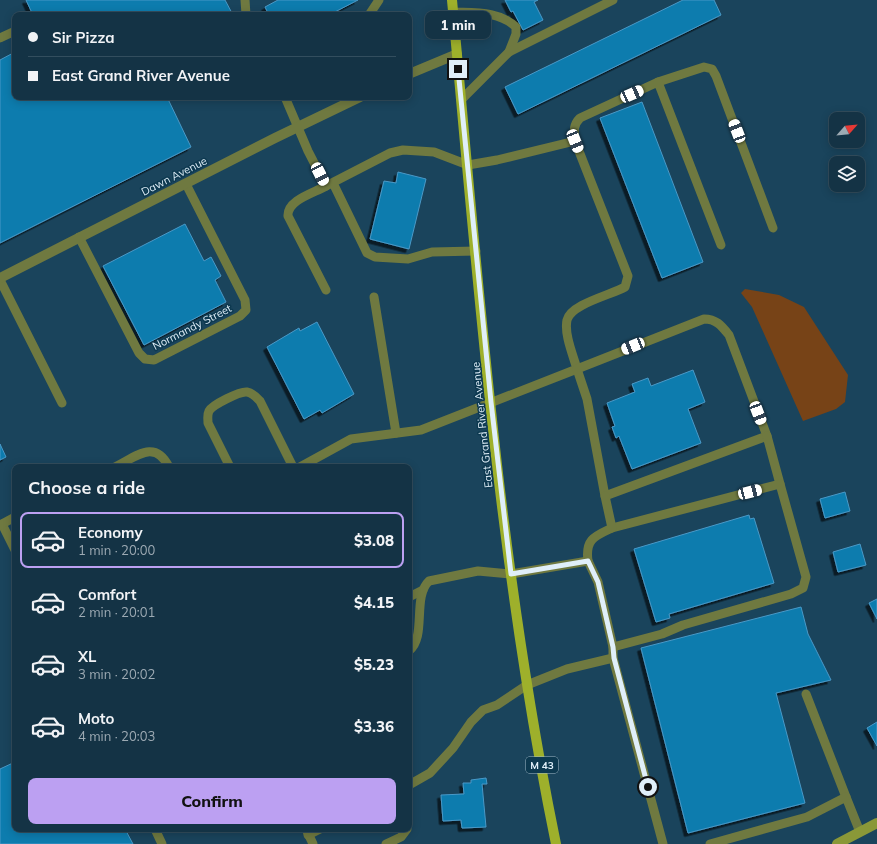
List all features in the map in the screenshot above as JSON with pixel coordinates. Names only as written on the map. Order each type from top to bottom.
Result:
[{"type":"main road","name":"East Grand River Avenue","points":[[452,0],[491,402],[511,574],[527,685],[556,844]]},
{"type":"street","points":[[412,73],[457,54]]},
{"type":"street","name":"Dawn Avenue","points":[[0,279],[79,237],[299,128],[344,100]]},
{"type":"street","points":[[837,844],[877,823]]},
{"type":"lane","points":[[246,0],[246,12]]},
{"type":"lane","points":[[371,12],[379,0]]},
{"type":"lane","points":[[462,100],[509,52],[613,0]]},
{"type":"lane","points":[[453,12],[490,14],[510,22],[516,27],[516,34],[509,52]]},
{"type":"lane","points":[[0,38],[12,32]]},
{"type":"lane","points":[[612,528],[588,399],[577,369],[568,333],[567,320],[572,312],[580,306],[626,287],[628,276],[575,141],[575,123],[580,118],[658,82],[704,67],[712,69],[716,76],[773,228]]},
{"type":"lane","points":[[658,82],[721,245]]},
{"type":"lane","points":[[286,100],[308,150],[367,253],[375,257],[408,259],[432,252],[476,251]]},
{"type":"lane","points":[[326,290],[288,216],[288,210],[292,204],[390,153],[403,150],[434,152],[468,165],[497,160],[575,141]]},
{"type":"lane","name":"Normandy Street","points":[[79,237],[139,353],[145,359],[154,360],[240,316],[246,310],[245,300],[186,184]]},
{"type":"lane","points":[[0,279],[62,403]]},
{"type":"lane","points":[[374,298],[396,433]]},
{"type":"lane","points":[[305,464],[351,439],[421,430],[704,318],[713,319],[721,325],[729,335],[767,436],[806,577],[803,588],[791,594],[683,625],[662,634],[613,647]]},
{"type":"lane","points":[[228,464],[208,423],[207,417],[209,410],[214,406],[239,393],[246,392],[254,395],[260,401],[292,464]]},
{"type":"lane","points":[[605,496],[767,436]]},
{"type":"lane","points":[[121,464],[145,452],[155,451],[163,456],[167,464]]},
{"type":"lane","points":[[663,844],[614,658],[613,647],[598,582],[588,561],[586,549],[593,537],[612,528],[780,484]]},
{"type":"lane","points":[[12,518],[1,524],[12,544]]},
{"type":"lane","points":[[412,647],[416,642],[423,590],[425,585],[434,579],[478,571],[511,574],[588,561]]},
{"type":"lane","points":[[412,596],[423,590]]},
{"type":"lane","points":[[412,783],[430,773],[453,748],[471,722],[483,710],[497,705],[527,685],[567,669],[614,658]]},
{"type":"lane","points":[[806,694],[860,832]]},
{"type":"lane","points":[[710,844],[807,817],[846,797]]},
{"type":"lane","points":[[156,832],[162,844]]},
{"type":"lane","points":[[307,832],[313,844]]},
{"type":"lane","points":[[386,844],[401,837],[405,832]]},
{"type":"shaded area","points":[[745,289],[779,295],[804,307],[848,375],[845,402],[836,409],[803,421],[752,307],[741,293]]},
{"type":"building","points":[[26,0],[225,0],[231,12],[32,12]]},
{"type":"building","points":[[278,0],[358,0],[335,12],[268,12],[265,7]]},
{"type":"building","points":[[505,0],[538,0],[534,2],[543,20],[523,30],[513,11],[511,12]]},
{"type":"building","points":[[683,0],[714,0],[721,15],[518,114],[505,87]]},
{"type":"building","points":[[12,54],[12,100],[168,100],[191,147],[0,243],[0,60]]},
{"type":"building","points":[[642,102],[703,262],[662,278],[600,118]]},
{"type":"building","points":[[398,172],[426,179],[409,249],[370,239],[384,181],[396,183]]},
{"type":"building","points":[[185,224],[204,261],[211,257],[221,276],[215,280],[226,302],[144,345],[103,266]]},
{"type":"building","points":[[317,322],[354,394],[322,413],[320,410],[304,419],[267,347],[299,328],[300,331]]},
{"type":"building","points":[[693,370],[705,402],[688,409],[701,443],[632,469],[619,436],[616,438],[612,427],[615,426],[607,403],[635,392],[632,384],[648,378],[651,386]]},
{"type":"building","points":[[0,444],[6,457],[0,460]]},
{"type":"building","points":[[845,492],[850,511],[825,518],[820,499]]},
{"type":"building","points":[[749,515],[750,519],[754,518],[774,583],[669,614],[670,618],[656,622],[634,549]]},
{"type":"building","points":[[860,544],[866,565],[838,572],[833,552]]},
{"type":"building","points":[[877,599],[877,619],[869,603]]},
{"type":"building","points":[[801,607],[808,634],[831,680],[776,693],[805,803],[688,833],[641,648]]},
{"type":"building","points":[[877,722],[877,746],[867,728]]},
{"type":"building","points":[[12,763],[12,832],[127,832],[133,844],[0,844],[0,769]]},
{"type":"building","points":[[486,778],[487,784],[482,784],[486,827],[462,828],[461,820],[443,821],[441,795],[464,794],[463,783],[471,783],[471,780]]},
{"type":"route","points":[[458,69],[491,402],[511,574],[588,561],[598,582],[613,647],[614,658],[648,787]]}]
